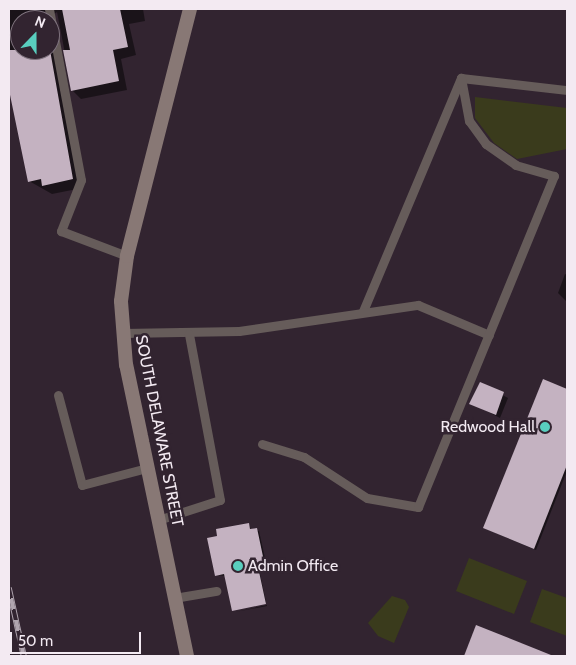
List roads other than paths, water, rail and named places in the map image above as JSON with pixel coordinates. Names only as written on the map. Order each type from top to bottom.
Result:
[{"type":"main road","name":"SOUTH DELAWARE STREET","points":[[187,656],[147,468],[123,333],[121,301],[127,256],[190,9]]},
{"type":"lane","points":[[49,9],[81,180],[61,232],[127,256]]},
{"type":"lane","points":[[461,78],[567,90]]},
{"type":"lane","points":[[363,311],[461,78]]},
{"type":"lane","points":[[262,444],[304,457],[368,498],[418,507],[554,176],[516,165],[486,144],[469,121],[461,78]]},
{"type":"lane","points":[[123,333],[189,334],[418,305],[489,335]]},
{"type":"lane","points":[[158,520],[220,500],[189,334]]},
{"type":"lane","points":[[58,395],[82,485],[147,468]]},
{"type":"lane","points":[[174,598],[216,590]]},
{"type":"railway","points":[[9,588],[24,656]]},
{"type":"place","name":"Redwood Hall","points":[[545,427]]},
{"type":"place","name":"Admin Office","points":[[238,566]]}]
